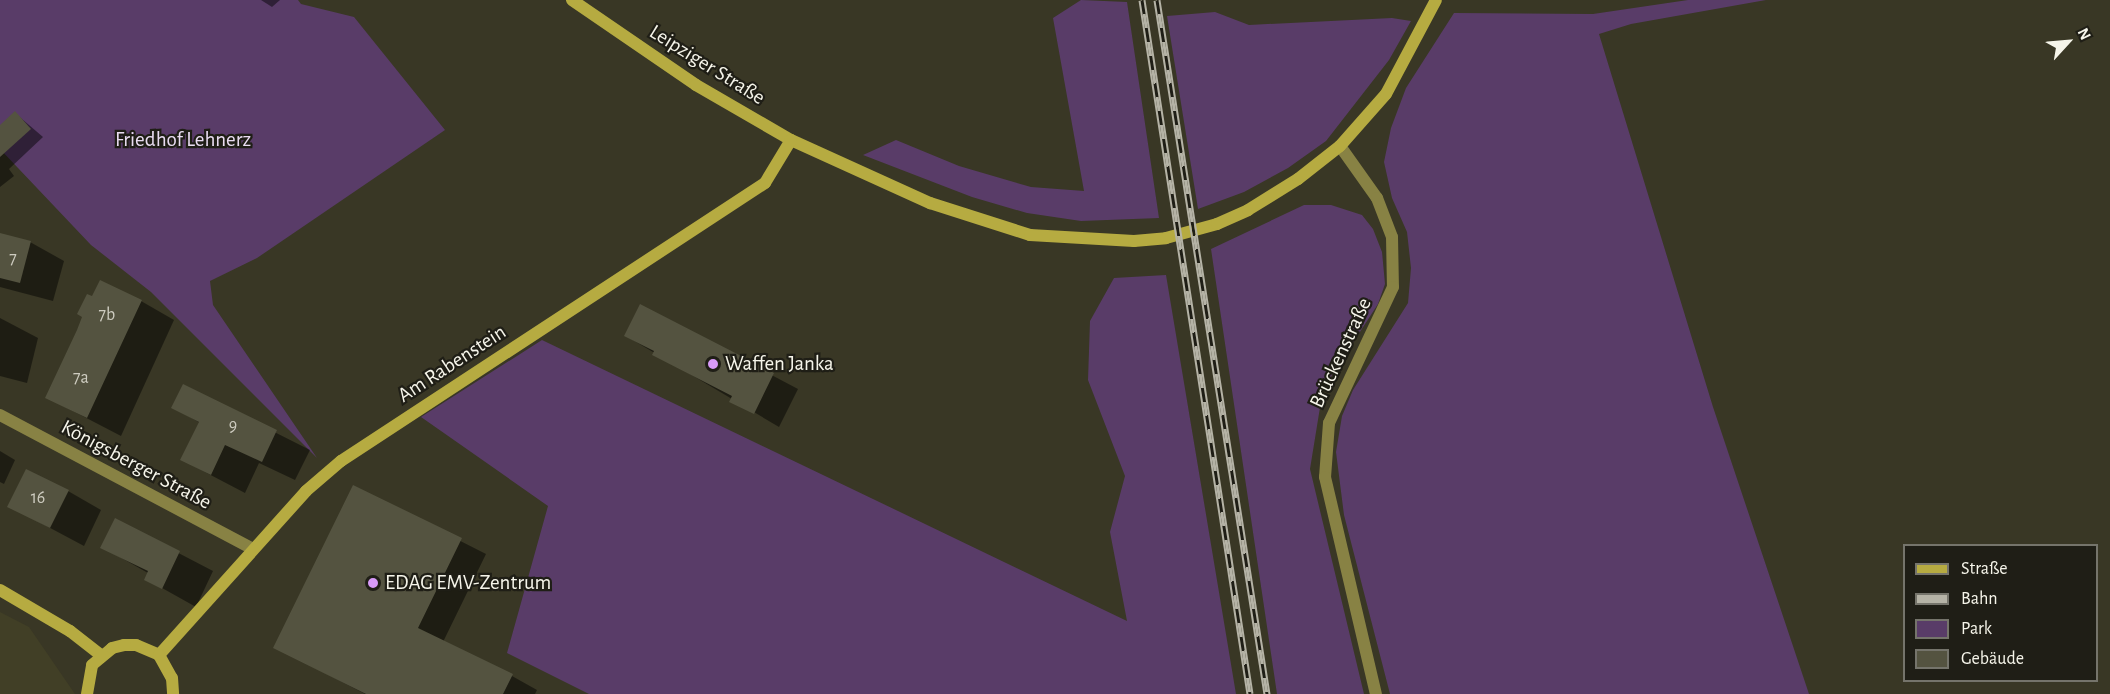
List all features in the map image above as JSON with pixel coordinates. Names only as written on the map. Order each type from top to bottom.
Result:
[{"type":"main road","name":"Leipziger Straße","points":[[572,0],[696,85],[791,140],[919,198],[990,225],[1030,236],[1098,241],[1166,238],[1217,224],[1298,179],[1340,146],[1386,94],[1436,0]]},
{"type":"main road","name":"Am Rabenstein","points":[[159,655],[306,491],[351,454],[765,183],[791,140]]},
{"type":"main road","points":[[0,590],[70,632],[101,655]]},
{"type":"main road","points":[[87,694],[87,678],[101,655],[124,645],[136,645],[159,655],[172,678],[173,694]]},
{"type":"street","name":"Brückenstraße","points":[[1340,146],[1386,217],[1394,257],[1393,287],[1329,423],[1325,477],[1376,694]]},
{"type":"street","name":"Königsberger Straße","points":[[0,416],[253,549]]},
{"type":"shaded area","points":[[0,612],[29,627],[75,694],[0,694]]},
{"type":"green space","name":"Friedhof Lehnerz","points":[[0,0],[298,0],[301,4],[354,17],[445,130],[257,258],[210,281],[213,305],[317,458],[151,292],[91,245],[0,149]]},
{"type":"green space","points":[[1081,0],[1127,2],[1159,218],[1081,221],[1027,213],[972,197],[863,155],[896,140],[959,166],[1031,187],[1084,191],[1053,18]]},
{"type":"green space","points":[[1688,0],[1766,0],[1631,24],[1599,34],[1713,407],[1809,694],[1390,694],[1344,515],[1336,452],[1342,416],[1353,390],[1408,303],[1411,268],[1407,232],[1392,198],[1384,162],[1391,128],[1406,88],[1454,13],[1593,14]]},
{"type":"green space","points":[[1215,12],[1249,25],[1392,18],[1411,21],[1389,60],[1326,141],[1288,168],[1244,192],[1198,209],[1167,16]]},
{"type":"green space","points":[[1304,205],[1331,205],[1362,215],[1373,229],[1382,252],[1385,284],[1378,304],[1323,389],[1310,469],[1364,694],[1277,694],[1211,249]]},
{"type":"green space","points":[[1166,275],[1236,694],[589,694],[507,653],[548,506],[421,417],[542,340],[1127,621],[1110,532],[1125,476],[1088,380],[1090,321],[1114,278]]},
{"type":"building","points":[[15,111],[31,129],[0,157],[0,125]]},
{"type":"building","points":[[0,233],[31,241],[20,283],[0,278]]},
{"type":"building","points":[[100,280],[142,300],[87,418],[45,398],[82,317],[77,314],[87,294],[92,296]]},
{"type":"building","name":"Waffen Janka","points":[[640,304],[774,373],[754,414],[729,402],[732,396],[652,355],[654,351],[624,336]]},
{"type":"building","points":[[183,384],[277,430],[262,462],[225,445],[211,475],[180,460],[199,422],[171,408]]},
{"type":"building","points":[[26,469],[69,490],[50,528],[7,507]]},
{"type":"building","name":"EDAG EMV-Zentrum","points":[[353,485],[462,538],[418,628],[513,674],[503,694],[366,694],[273,648]]},
{"type":"building","points":[[115,518],[180,551],[162,589],[144,580],[148,571],[100,548]]},
{"type":"railway","points":[[1142,0],[1250,694]]},
{"type":"railway","points":[[1157,0],[1267,694]]},
{"type":"place","name":"Waffen Janka","points":[[713,364]]},
{"type":"place","name":"EDAG EMV-Zentrum","points":[[373,583]]}]
